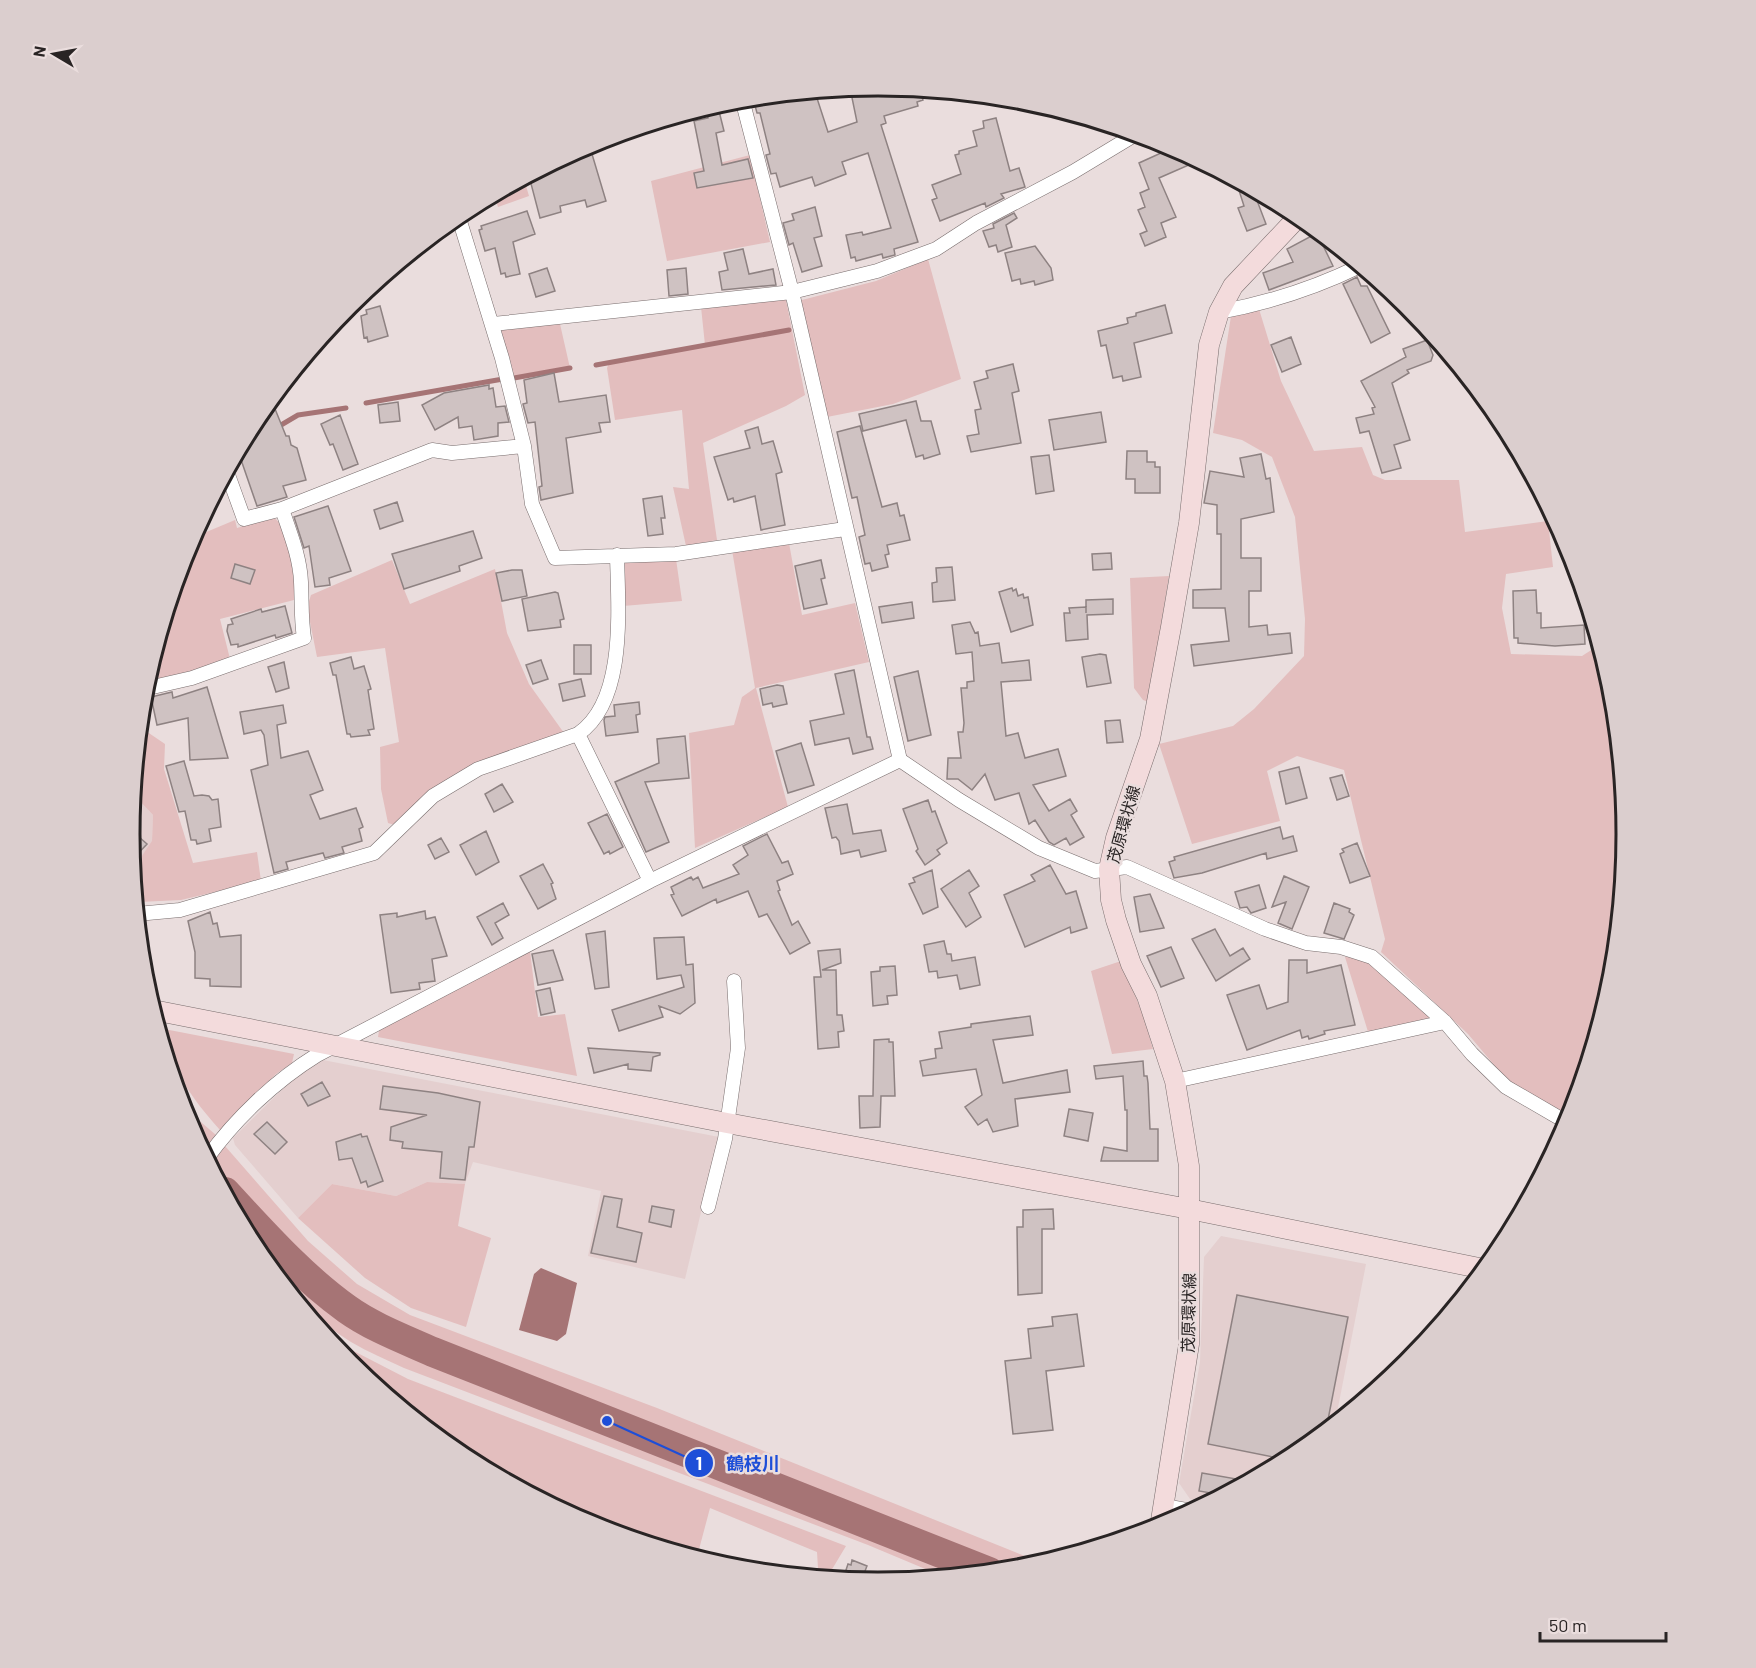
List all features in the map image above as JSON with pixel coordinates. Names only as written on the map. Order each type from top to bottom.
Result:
[{"type":"main road","name":"茂原環状線","points":[[1162,1515],[1189,1344],[1189,1166],[1174,1081],[1147,996],[1131,964],[1116,920],[1111,900],[1109,868],[1116,838],[1149,739],[1189,523],[1209,345],[1219,312],[1233,286],[1292,223]]},
{"type":"main road","points":[[162,1012],[727,1123],[1189,1209],[1475,1267]]},
{"type":"street","points":[[744,108],[792,292],[900,760],[959,800],[1039,848],[1095,871],[1127,867],[1265,929],[1306,943],[1341,947],[1372,957],[1445,1022],[1472,1054],[1506,1087],[1559,1118]]},
{"type":"street","points":[[493,324],[792,292],[877,272],[936,249],[976,223],[1073,172],[1127,139]]},
{"type":"street","points":[[461,225],[493,324],[524,446],[532,504],[555,558],[675,554],[845,529]]},
{"type":"street","points":[[1219,312],[1259,304],[1332,280],[1353,270]]},
{"type":"street","points":[[230,481],[244,519],[282,509],[432,450],[452,453],[524,446]]},
{"type":"street","points":[[155,687],[192,678],[304,638],[300,609],[301,581],[295,546],[282,509]]},
{"type":"street","points":[[145,913],[180,910],[374,853],[433,796],[478,769],[578,734],[591,725],[609,687],[616,660],[619,635],[617,555]]},
{"type":"street","points":[[578,734],[650,881]]},
{"type":"street","points":[[212,1151],[222,1138],[286,1074],[650,881],[900,760]]},
{"type":"street","points":[[708,1207],[727,1123],[738,1048],[734,981]]},
{"type":"street","points":[[1174,1081],[1445,1022]]},
{"type":"street","points":[[1164,1506],[1177,1508]]},
{"type":"shaded area","points":[[750,155],[770,242],[667,261],[651,181]]},
{"type":"shaded area","points":[[526,186],[529,196],[498,207],[497,203]]},
{"type":"shaded area","points":[[928,259],[961,379],[893,404],[827,417],[798,301],[876,281]]},
{"type":"shaded area","points":[[785,295],[805,395],[786,406],[703,443],[717,540],[686,546],[673,487],[689,489],[682,410],[615,420],[607,368],[609,363],[705,345],[701,307]]},
{"type":"shaded area","points":[[1259,309],[1281,381],[1314,451],[1362,447],[1373,475],[1385,480],[1459,480],[1465,532],[1546,521],[1549,527],[1553,567],[1506,574],[1502,608],[1511,654],[1582,656],[1592,649],[1610,738],[1616,834],[1610,930],[1602,978],[1591,1025],[1561,1112],[1511,1085],[1468,1034],[1381,952],[1385,939],[1344,770],[1297,756],[1267,771],[1280,821],[1192,844],[1159,744],[1233,726],[1254,709],[1304,656],[1305,619],[1295,517],[1272,457],[1242,440],[1213,433],[1231,316]]},
{"type":"shaded area","points":[[560,324],[570,368],[514,378],[500,327]]},
{"type":"shaded area","points":[[273,517],[281,525],[290,544],[292,555],[294,600],[220,619],[230,659],[156,680],[179,597],[205,533],[235,520],[237,528]]},
{"type":"shaded area","points":[[789,543],[802,615],[855,603],[869,662],[756,688],[788,807],[695,848],[689,733],[734,725],[742,697],[755,688],[732,550]]},
{"type":"shaded area","points":[[676,559],[682,601],[623,606],[623,566],[628,560]]},
{"type":"shaded area","points":[[392,560],[410,604],[495,569],[507,633],[529,684],[564,733],[512,750],[395,825],[388,823],[381,789],[380,747],[399,742],[385,648],[317,657],[307,607],[311,595]]},
{"type":"shaded area","points":[[1169,576],[1149,702],[1143,700],[1134,688],[1130,578]]},
{"type":"shaded area","points":[[147,732],[165,744],[164,769],[193,863],[257,852],[261,881],[181,900],[144,902],[141,857],[152,841],[153,815],[141,803]]},
{"type":"shaded area","points":[[141,803],[153,815],[152,842],[141,858]]},
{"type":"shaded area","points":[[530,951],[538,1017],[565,1014],[577,1076],[378,1037],[379,1031],[393,1021]]},
{"type":"shaded area","points":[[1345,957],[1364,958],[1438,1017],[1369,1035]]},
{"type":"shaded area","points":[[1121,961],[1144,1017],[1153,1049],[1112,1054],[1091,971]]},
{"type":"shaded area","points":[[166,1029],[294,1054],[292,1063],[276,1074],[220,1130],[184,1082]]},
{"type":"shaded area","points":[[323,1060],[719,1137],[685,1279],[588,1256],[601,1191],[473,1162],[465,1184],[427,1182],[396,1196],[332,1184],[298,1218],[235,1145],[233,1138],[301,1071]]},
{"type":"shaded area","points":[[197,1119],[216,1135],[209,1144]]},
{"type":"shaded area","points":[[225,1146],[308,1241],[357,1284],[410,1315],[657,1408],[1027,1557],[987,1564],[762,1472],[396,1331],[342,1298],[301,1262],[234,1193],[216,1159]]},
{"type":"shaded area","points":[[427,1182],[465,1184],[458,1226],[491,1238],[466,1327],[411,1308],[365,1278],[298,1218],[332,1184],[396,1196]]},
{"type":"shaded area","points":[[257,1233],[305,1280],[336,1306],[376,1333],[400,1345],[814,1504],[967,1567],[927,1570],[868,1545],[404,1368],[371,1353],[332,1329],[293,1283]]},
{"type":"shaded area","points":[[1221,1236],[1366,1264],[1337,1411],[1288,1448],[1195,1500],[1190,1499],[1179,1483],[1200,1362],[1204,1257]]},
{"type":"shaded area","points":[[541,1268],[577,1283],[566,1334],[557,1341],[519,1330],[534,1274]]},
{"type":"shaded area","points":[[349,1349],[408,1379],[846,1546],[832,1570],[818,1568],[817,1552],[710,1508],[699,1550],[641,1533],[596,1516],[552,1496],[468,1448],[391,1389]]},
{"type":"building","points":[[878,96],[922,98],[923,100],[917,102],[918,106],[884,116],[886,123],[881,125],[918,242],[894,249],[895,255],[883,258],[882,254],[856,261],[855,257],[851,258],[846,235],[862,232],[863,235],[891,228],[868,153],[842,162],[846,174],[815,186],[812,177],[780,187],[776,173],[771,174],[766,155],[770,154],[760,113],[757,113],[755,106],[817,99],[828,132],[857,122],[852,97]]},
{"type":"building","points":[[720,113],[724,131],[716,133],[722,165],[748,159],[753,178],[697,188],[694,173],[704,171],[694,121],[708,118],[708,116]]},
{"type":"building","points":[[996,118],[1010,171],[1019,168],[1025,187],[1001,194],[1004,198],[986,207],[985,203],[940,221],[932,200],[937,198],[932,185],[961,174],[955,155],[959,154],[959,151],[977,146],[973,131],[984,128],[983,121]]},
{"type":"building","points":[[1162,153],[1189,165],[1159,178],[1176,217],[1161,223],[1166,237],[1145,246],[1140,234],[1147,231],[1138,210],[1145,207],[1140,193],[1149,189],[1139,163]]},
{"type":"building","points":[[592,154],[606,201],[587,207],[585,200],[560,206],[561,212],[540,218],[531,183]]},
{"type":"building","points":[[1239,191],[1257,201],[1266,224],[1247,231],[1238,208],[1244,206]]},
{"type":"building","points":[[815,207],[822,236],[814,238],[822,266],[802,272],[793,243],[789,245],[783,223],[794,220],[792,214]]},
{"type":"building","points":[[527,211],[535,234],[513,242],[520,274],[506,277],[505,273],[501,274],[495,248],[485,251],[479,230],[482,229],[481,226]]},
{"type":"building","points":[[1014,213],[1017,218],[1006,225],[1012,247],[998,252],[996,245],[989,247],[983,231],[994,228],[993,224]]},
{"type":"building","points":[[1310,237],[1323,246],[1333,266],[1269,290],[1263,273],[1293,262],[1287,249]]},
{"type":"building","points":[[1035,246],[1051,268],[1053,280],[1035,285],[1034,281],[1021,284],[1020,279],[1012,281],[1005,253]]},
{"type":"building","points":[[743,249],[749,274],[773,269],[776,285],[722,290],[719,272],[728,270],[724,253]]},
{"type":"building","points":[[547,268],[555,291],[536,297],[529,274]]},
{"type":"building","points":[[686,268],[688,294],[669,296],[667,270]]},
{"type":"building","points":[[1357,277],[1361,286],[1367,286],[1390,333],[1371,343],[1343,284]]},
{"type":"building","points":[[1165,305],[1172,333],[1134,343],[1141,377],[1123,381],[1122,376],[1113,378],[1106,345],[1101,346],[1098,331],[1126,324],[1128,323],[1127,318],[1136,316],[1136,313]]},
{"type":"building","points":[[380,306],[388,336],[368,342],[367,337],[364,338],[361,316],[367,314],[366,310]]},
{"type":"building","points":[[1291,337],[1301,364],[1282,372],[1271,345]]},
{"type":"building","points":[[1427,340],[1433,355],[1431,361],[1407,370],[1409,373],[1392,383],[1410,440],[1394,445],[1401,468],[1382,473],[1369,431],[1360,433],[1356,418],[1374,414],[1372,408],[1375,407],[1361,381],[1406,357],[1403,349]]},
{"type":"building","points":[[1013,364],[1019,391],[1012,393],[1021,443],[971,452],[967,436],[979,434],[975,410],[981,409],[974,382],[988,378],[986,371]]},
{"type":"building","points":[[554,373],[559,402],[606,395],[610,422],[599,423],[601,432],[566,438],[573,493],[541,500],[539,487],[542,486],[535,422],[528,423],[523,404],[527,403],[524,380]]},
{"type":"building","points":[[489,385],[489,389],[493,388],[496,407],[505,406],[509,422],[498,423],[498,436],[474,440],[472,426],[459,428],[458,417],[435,430],[422,405],[444,393]]},
{"type":"building","points":[[916,401],[921,421],[931,421],[940,454],[924,459],[923,455],[916,457],[906,420],[863,431],[859,414]]},
{"type":"building","points":[[398,402],[400,421],[380,423],[378,405]]},
{"type":"building","points":[[275,409],[286,436],[289,436],[291,445],[297,448],[306,480],[283,486],[287,497],[257,506],[241,461]]},
{"type":"building","points":[[1101,412],[1106,442],[1054,450],[1049,420]]},
{"type":"building","points":[[340,415],[358,464],[343,470],[333,444],[330,445],[321,424]]},
{"type":"building","points":[[860,426],[882,507],[897,503],[900,516],[904,515],[910,540],[887,545],[889,554],[885,555],[888,567],[872,571],[870,563],[865,564],[859,537],[865,535],[857,497],[852,498],[837,432]]},
{"type":"building","points":[[758,427],[762,444],[773,441],[782,472],[776,474],[785,525],[761,530],[755,496],[734,502],[733,498],[728,500],[714,457],[750,448],[745,431]]},
{"type":"building","points":[[1127,451],[1147,451],[1147,462],[1155,462],[1155,467],[1160,467],[1160,493],[1135,493],[1135,479],[1126,479]]},
{"type":"building","points":[[1261,454],[1266,479],[1270,478],[1274,512],[1241,519],[1241,558],[1261,558],[1261,591],[1249,591],[1249,627],[1267,625],[1268,635],[1290,633],[1292,653],[1194,666],[1191,645],[1229,641],[1225,608],[1193,608],[1193,590],[1221,589],[1221,534],[1217,534],[1217,505],[1204,503],[1210,471],[1244,477],[1240,458]]},
{"type":"building","points":[[1049,455],[1054,491],[1036,494],[1031,457]]},
{"type":"building","points":[[662,496],[665,518],[661,518],[663,534],[648,536],[643,499]]},
{"type":"building","points":[[397,502],[403,521],[380,529],[374,510]]},
{"type":"building","points":[[328,506],[351,571],[329,578],[330,585],[315,587],[309,546],[304,548],[294,517]]},
{"type":"building","points":[[473,531],[482,558],[459,566],[460,571],[404,589],[392,554]]},
{"type":"building","points":[[1111,553],[1112,569],[1093,570],[1092,554]]},
{"type":"building","points":[[821,560],[825,578],[821,579],[827,604],[804,609],[795,566]]},
{"type":"building","points":[[235,564],[255,570],[250,584],[231,578]]},
{"type":"building","points":[[952,567],[955,600],[933,602],[932,583],[937,582],[936,568]]},
{"type":"building","points":[[522,570],[527,596],[502,601],[496,573]]},
{"type":"building","points":[[1012,588],[1013,591],[1016,589],[1018,596],[1023,594],[1024,598],[1028,597],[1033,625],[1011,632],[999,592]]},
{"type":"building","points":[[1536,590],[1537,613],[1541,613],[1541,628],[1584,625],[1585,644],[1555,646],[1518,643],[1518,638],[1514,638],[1513,591]]},
{"type":"building","points":[[558,593],[564,619],[560,620],[561,627],[528,631],[522,599]]},
{"type":"building","points":[[1113,599],[1113,614],[1087,615],[1088,639],[1066,641],[1064,613],[1070,613],[1069,608],[1086,607],[1086,600]]},
{"type":"building","points":[[912,602],[914,618],[882,623],[879,607]]},
{"type":"building","points":[[285,606],[292,633],[276,638],[275,635],[238,647],[238,644],[231,645],[227,631],[228,625],[233,624],[231,619],[261,609],[262,612]]},
{"type":"building","points":[[970,622],[975,633],[978,632],[980,646],[999,643],[1002,663],[1029,660],[1031,680],[1001,682],[1006,736],[1018,733],[1025,758],[1058,749],[1066,776],[1033,785],[1049,811],[1070,799],[1077,811],[1071,815],[1084,837],[1070,845],[1066,838],[1054,845],[1049,842],[1035,820],[1029,824],[1019,793],[995,800],[985,774],[972,790],[958,779],[947,779],[948,758],[961,758],[958,732],[963,732],[964,723],[961,688],[967,688],[967,682],[974,681],[972,652],[956,654],[952,625]]},
{"type":"building","points":[[574,645],[591,645],[591,674],[574,674]]},
{"type":"building","points":[[1106,655],[1111,683],[1087,687],[1082,657]]},
{"type":"building","points":[[351,657],[354,669],[364,666],[371,689],[368,690],[374,729],[368,730],[370,735],[351,737],[347,734],[336,675],[333,675],[330,663]]},
{"type":"building","points":[[541,660],[548,679],[533,684],[526,665]]},
{"type":"building","points":[[284,662],[289,688],[276,692],[268,667]]},
{"type":"building","points":[[854,670],[867,737],[870,737],[873,749],[853,754],[849,738],[815,745],[810,721],[844,714],[835,674]]},
{"type":"building","points":[[918,671],[931,735],[908,741],[894,677]]},
{"type":"building","points":[[581,679],[585,696],[563,701],[559,684]]},
{"type":"building","points":[[783,686],[787,704],[773,707],[772,703],[763,705],[760,689]]},
{"type":"building","points":[[207,687],[228,758],[190,760],[188,718],[157,725],[153,697],[172,692],[173,698]]},
{"type":"building","points":[[639,702],[640,714],[636,715],[638,732],[606,736],[604,720],[605,717],[615,716],[614,705]]},
{"type":"building","points":[[283,705],[286,723],[277,725],[281,758],[308,751],[323,790],[310,795],[320,819],[356,808],[363,827],[359,829],[362,841],[342,847],[344,853],[325,858],[323,853],[286,862],[288,869],[274,873],[251,770],[268,765],[264,735],[261,730],[244,734],[240,712]]},
{"type":"building","points":[[1120,720],[1123,742],[1107,743],[1105,721]]},
{"type":"building","points":[[685,736],[689,778],[645,782],[669,842],[646,852],[615,782],[659,763],[657,739]]},
{"type":"building","points":[[801,743],[814,785],[788,793],[776,751]]},
{"type":"building","points":[[184,761],[194,796],[202,795],[209,796],[212,800],[218,799],[221,827],[209,829],[211,841],[197,844],[196,840],[191,840],[185,811],[179,812],[166,766]]},
{"type":"building","points":[[1299,767],[1307,798],[1286,804],[1279,772]]},
{"type":"building","points":[[1342,775],[1349,796],[1337,800],[1330,778]]},
{"type":"building","points":[[502,784],[513,802],[494,812],[485,794]]},
{"type":"building","points":[[928,800],[932,812],[935,811],[947,843],[937,850],[940,854],[925,865],[916,851],[918,849],[903,809]]},
{"type":"building","points":[[847,804],[853,834],[881,830],[886,851],[861,857],[859,850],[841,854],[839,841],[836,837],[832,838],[825,808]]},
{"type":"building","points":[[607,814],[623,847],[610,854],[609,851],[604,854],[588,823]]},
{"type":"building","points":[[1280,827],[1283,839],[1293,836],[1297,851],[1267,859],[1266,853],[1202,873],[1174,878],[1169,862],[1175,860],[1174,857]]},
{"type":"building","points":[[486,831],[499,862],[476,875],[460,845]]},
{"type":"building","points":[[767,834],[782,863],[788,861],[793,874],[777,881],[780,890],[778,891],[792,925],[798,921],[810,943],[790,954],[767,914],[759,917],[748,891],[717,903],[716,899],[682,916],[671,895],[674,894],[671,887],[691,877],[693,880],[698,877],[703,888],[739,874],[733,865],[748,855],[743,846]]},
{"type":"building","points":[[140,838],[147,844],[141,851]]},
{"type":"building","points":[[441,838],[449,852],[435,859],[428,845]]},
{"type":"building","points":[[1357,843],[1370,876],[1350,883],[1340,854],[1344,852],[1342,849]]},
{"type":"building","points":[[543,864],[553,883],[551,884],[556,899],[538,909],[520,876]]},
{"type":"building","points":[[1050,865],[1066,894],[1076,891],[1087,928],[1071,933],[1070,927],[1025,947],[1004,895],[1035,881],[1031,875]]},
{"type":"building","points":[[932,870],[938,907],[923,914],[909,884],[915,882],[913,878]]},
{"type":"building","points":[[969,870],[979,886],[969,893],[981,917],[966,927],[941,889]]},
{"type":"building","points":[[1284,876],[1309,887],[1292,929],[1278,923],[1286,902],[1272,907]]},
{"type":"building","points":[[1259,885],[1266,908],[1251,913],[1247,907],[1240,908],[1235,892]]},
{"type":"building","points":[[1150,894],[1164,928],[1140,932],[1134,897]]},
{"type":"building","points":[[503,903],[509,915],[495,923],[503,938],[492,945],[477,917]]},
{"type":"building","points":[[1334,903],[1350,909],[1349,912],[1354,915],[1344,939],[1324,933]]},
{"type":"building","points":[[425,911],[426,919],[435,917],[447,956],[432,959],[435,981],[419,983],[420,989],[391,993],[380,915],[397,913],[397,917]]},
{"type":"building","points":[[210,912],[213,924],[217,923],[220,937],[241,935],[241,987],[210,986],[210,979],[195,978],[195,952],[188,921]]},
{"type":"building","points":[[1215,929],[1230,956],[1243,948],[1250,959],[1216,981],[1192,939]]},
{"type":"building","points":[[605,931],[609,987],[595,989],[586,934]]},
{"type":"building","points":[[684,937],[686,965],[693,964],[695,1003],[680,1014],[659,1006],[663,1017],[619,1031],[612,1010],[684,987],[681,975],[657,979],[654,938]]},
{"type":"building","points":[[944,941],[947,954],[951,954],[952,961],[975,957],[980,985],[960,989],[957,975],[938,978],[937,971],[929,972],[924,945]]},
{"type":"building","points":[[1171,947],[1184,978],[1161,987],[1147,956]]},
{"type":"building","points":[[840,949],[841,963],[822,970],[836,970],[837,1015],[842,1015],[844,1031],[838,1032],[839,1047],[818,1049],[814,977],[821,977],[818,951]]},
{"type":"building","points":[[553,950],[563,980],[538,985],[532,954]]},
{"type":"building","points":[[1289,960],[1307,960],[1307,973],[1341,965],[1355,1025],[1324,1031],[1325,1034],[1309,1039],[1308,1036],[1302,1038],[1300,1030],[1247,1050],[1227,995],[1259,985],[1267,1009],[1288,1002]]},
{"type":"building","points":[[895,966],[897,995],[887,996],[888,1004],[873,1006],[871,972],[880,971],[880,967]]},
{"type":"building","points":[[550,988],[555,1012],[541,1015],[536,991]]},
{"type":"building","points":[[1030,1016],[1033,1035],[993,1040],[1003,1083],[1067,1070],[1070,1092],[1015,1099],[1018,1126],[993,1132],[987,1119],[978,1125],[965,1107],[982,1095],[976,1069],[923,1076],[920,1061],[936,1058],[935,1049],[942,1048],[939,1032],[971,1027],[971,1024]]},
{"type":"building","points":[[889,1039],[889,1042],[893,1042],[895,1096],[881,1096],[880,1127],[860,1128],[859,1096],[873,1096],[874,1040]]},
{"type":"building","points":[[588,1048],[660,1053],[660,1055],[653,1057],[651,1071],[628,1069],[628,1064],[594,1073]]},
{"type":"building","points":[[1143,1061],[1144,1076],[1147,1076],[1148,1083],[1150,1129],[1158,1129],[1158,1161],[1101,1161],[1104,1147],[1127,1151],[1127,1110],[1125,1110],[1123,1076],[1096,1079],[1094,1066]]},
{"type":"building","points":[[322,1082],[330,1096],[308,1106],[301,1094]]},
{"type":"building","points":[[383,1086],[438,1093],[480,1102],[474,1147],[469,1147],[465,1180],[440,1178],[442,1152],[402,1148],[403,1142],[390,1140],[391,1127],[427,1115],[380,1109]]},
{"type":"building","points":[[1069,1109],[1093,1113],[1088,1141],[1064,1136]]},
{"type":"building","points":[[267,1122],[287,1142],[275,1154],[254,1134]]},
{"type":"building","points":[[361,1134],[362,1137],[367,1136],[383,1181],[368,1187],[366,1181],[361,1183],[352,1158],[339,1160],[336,1142]]},
{"type":"building","points":[[604,1196],[622,1199],[617,1227],[642,1233],[636,1262],[591,1253]]},
{"type":"building","points":[[652,1206],[674,1210],[671,1227],[649,1222]]},
{"type":"building","points":[[1053,1209],[1054,1229],[1042,1229],[1042,1293],[1018,1295],[1017,1227],[1023,1227],[1023,1210]]},
{"type":"building","points":[[1237,1295],[1348,1317],[1328,1418],[1273,1457],[1208,1444]]},
{"type":"building","points":[[1077,1314],[1084,1366],[1046,1371],[1053,1430],[1013,1434],[1005,1361],[1031,1358],[1028,1329],[1053,1326],[1052,1317]]},
{"type":"building","points":[[1202,1473],[1236,1479],[1210,1493],[1199,1491]]},
{"type":"building","points":[[852,1560],[867,1566],[865,1571],[846,1571],[848,1564],[851,1565]]},
{"type":"waterway","points":[[596,365],[789,330]]},
{"type":"waterway","points":[[514,378],[570,368]]},
{"type":"waterway","points":[[366,403],[503,379]]},
{"type":"waterway","points":[[276,428],[298,415],[346,408]]},
{"type":"waterway","points":[[246,1214],[314,1283],[347,1309],[378,1327],[433,1352],[974,1566]]},
{"type":"place","name":"鶴枝川","points":[[607,1421]]}]
